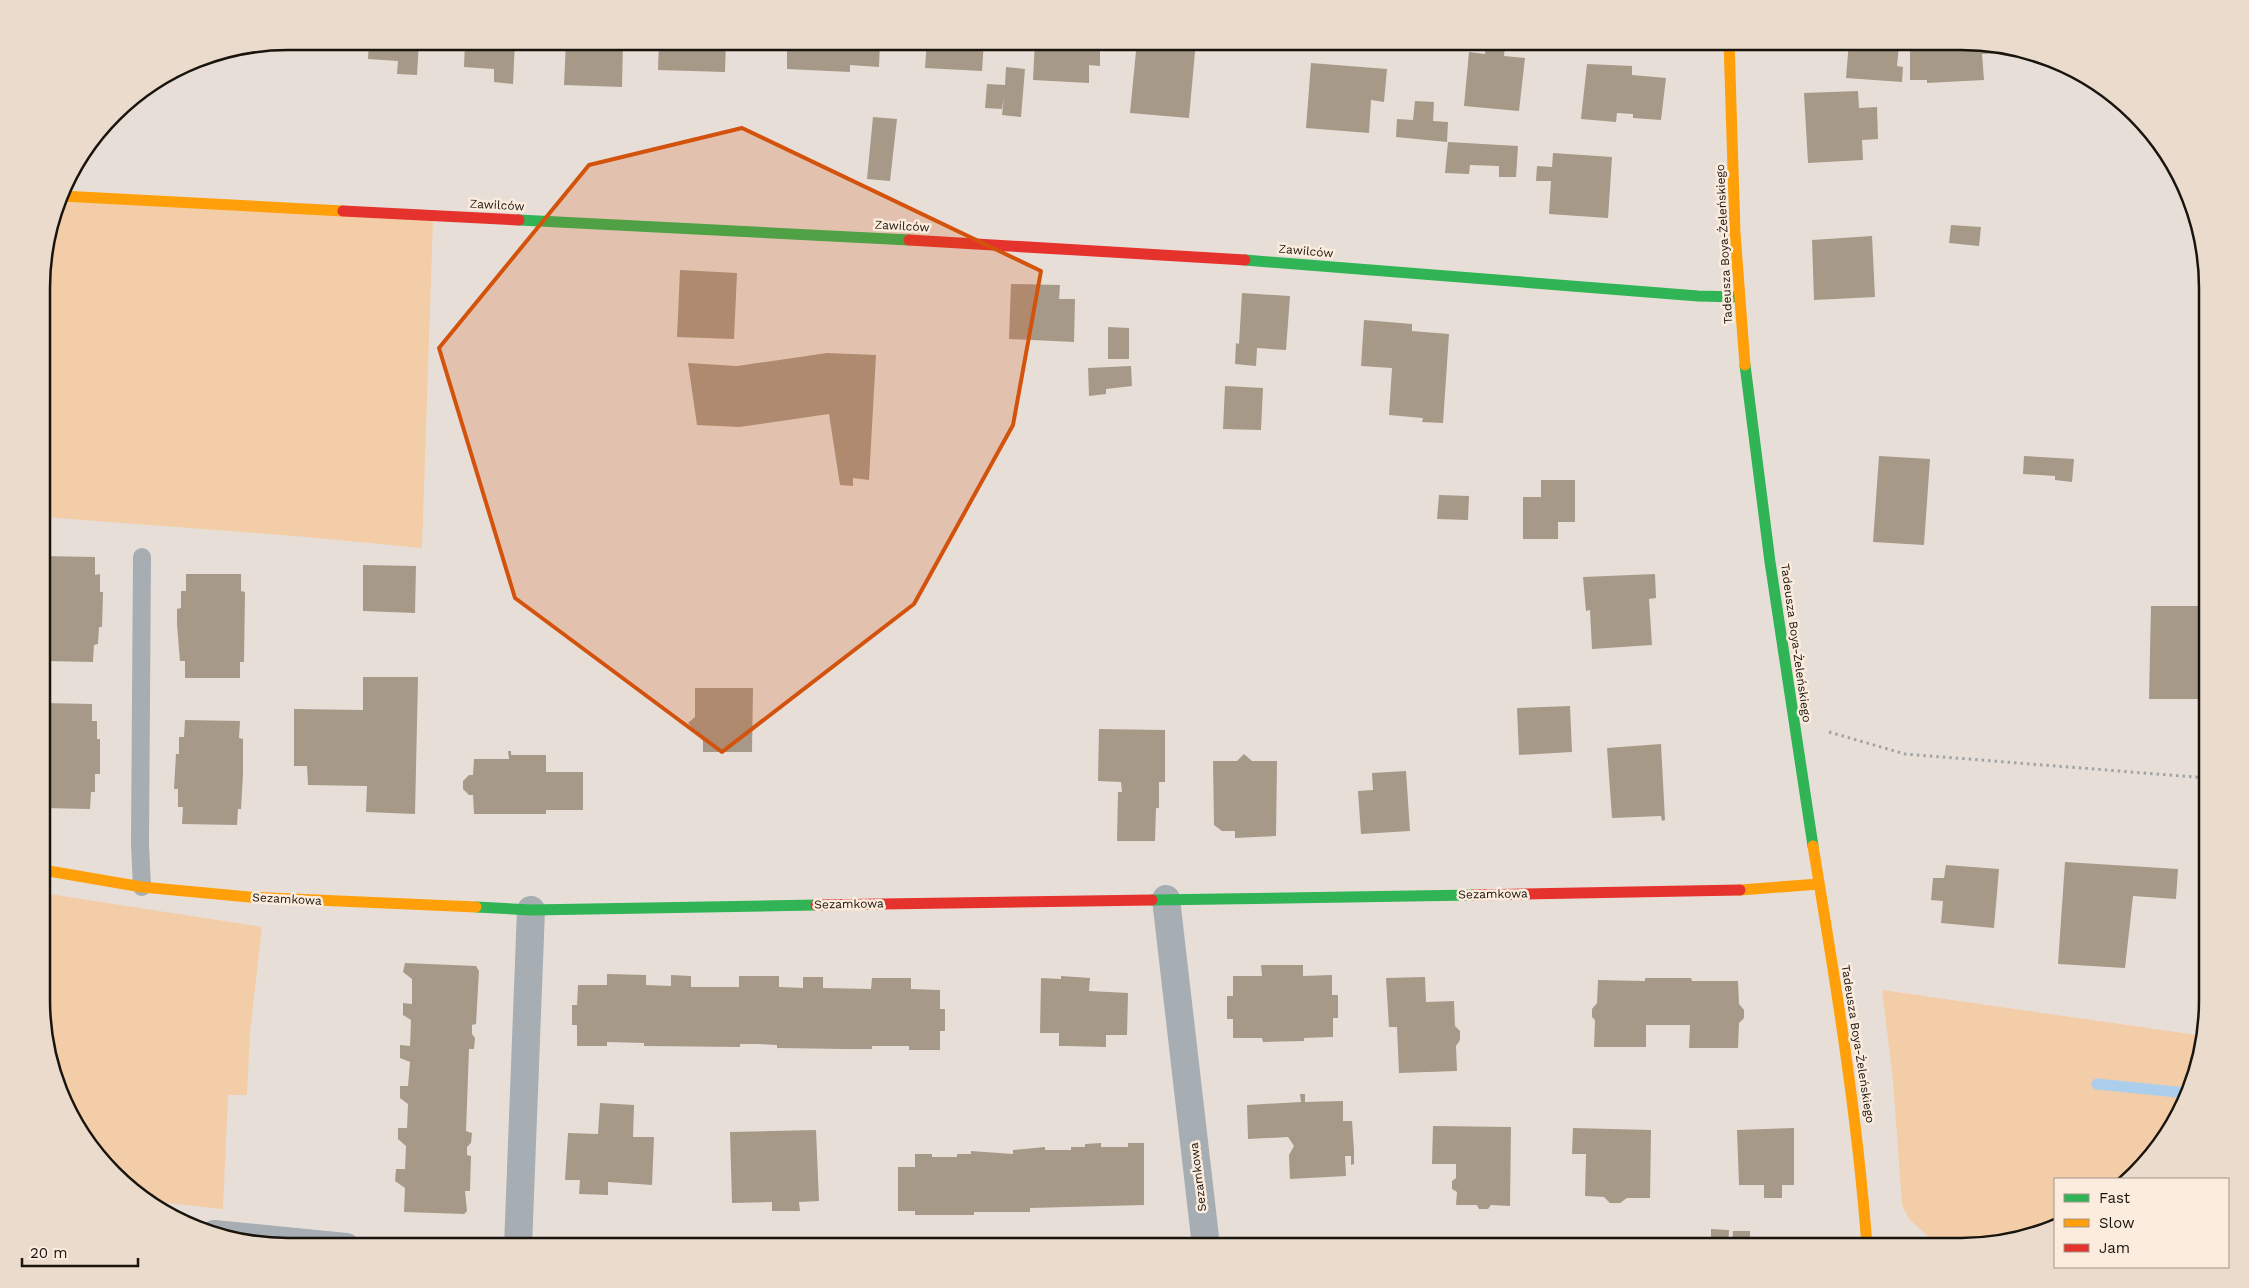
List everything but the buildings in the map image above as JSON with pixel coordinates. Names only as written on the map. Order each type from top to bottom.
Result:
[{"type":"street","name":"Tadeusza Boya-Żeleńskiego","points":[[1729,50],[1739,297],[1763,510],[1793,722],[1856,1118],[1866,1238]]},
{"type":"street","name":"Zawilców","points":[[68,196],[1185,255],[1688,296],[1739,297]]},
{"type":"street","name":"Sezamkowa","points":[[50,871],[142,887],[249,897],[531,910],[1166,898],[1760,890],[1819,884]]},
{"type":"street","name":"Sezamkowa","points":[[1166,898],[1205,1238]]},
{"type":"street","points":[[518,1238],[531,910]]},
{"type":"lane","points":[[142,557],[140,834],[142,887]]},
{"type":"path","points":[[1793,722],[1905,754],[2199,777]]},
{"type":"highlighted area","points":[[742,128],[1041,271],[1013,425],[914,604],[722,752],[515,598],[439,348],[589,165]]},
{"type":"shaded area","points":[[68,196],[433,219],[422,548],[295,536],[50,518],[50,288],[55,241]]},
{"type":"shaded area","points":[[50,894],[262,927],[250,1032],[247,1095],[228,1095],[223,1209],[164,1203],[156,1198],[131,1179],[109,1157],[82,1119],[63,1077],[52,1031],[50,1000]]},
{"type":"shaded area","points":[[1882,990],[2196,1035],[2186,1077],[2167,1119],[2150,1145],[2119,1178],[2054,1178],[2054,1219],[2023,1230],[1992,1236],[1930,1238],[1909,1219],[1902,1205],[1893,1080]]},
{"type":"waterway","points":[[2097,1084],[2180,1092]]},
{"type":"traffic: fast","points":[[519,220],[909,240]]},
{"type":"traffic: fast","points":[[1245,260],[1698,296],[1739,297]]},
{"type":"traffic: fast","points":[[1745,365],[1770,562],[1813,846]]},
{"type":"traffic: fast","points":[[1152,900],[1473,895]]},
{"type":"traffic: fast","points":[[476,907],[531,910],[816,905]]},
{"type":"traffic: slow","points":[[1729,50],[1735,233],[1745,365]]},
{"type":"traffic: slow","points":[[68,196],[343,211]]},
{"type":"traffic: slow","points":[[1813,846],[1851,1095],[1866,1238]]},
{"type":"traffic: slow","points":[[50,871],[142,887],[249,897],[476,907]]},
{"type":"traffic: slow","points":[[1740,890],[1819,884]]},
{"type":"traffic: jam","points":[[343,211],[519,220]]},
{"type":"traffic: jam","points":[[909,240],[1245,260]]},
{"type":"traffic: jam","points":[[1473,895],[1740,890]]},
{"type":"traffic: jam","points":[[816,905],[1152,900]]}]
